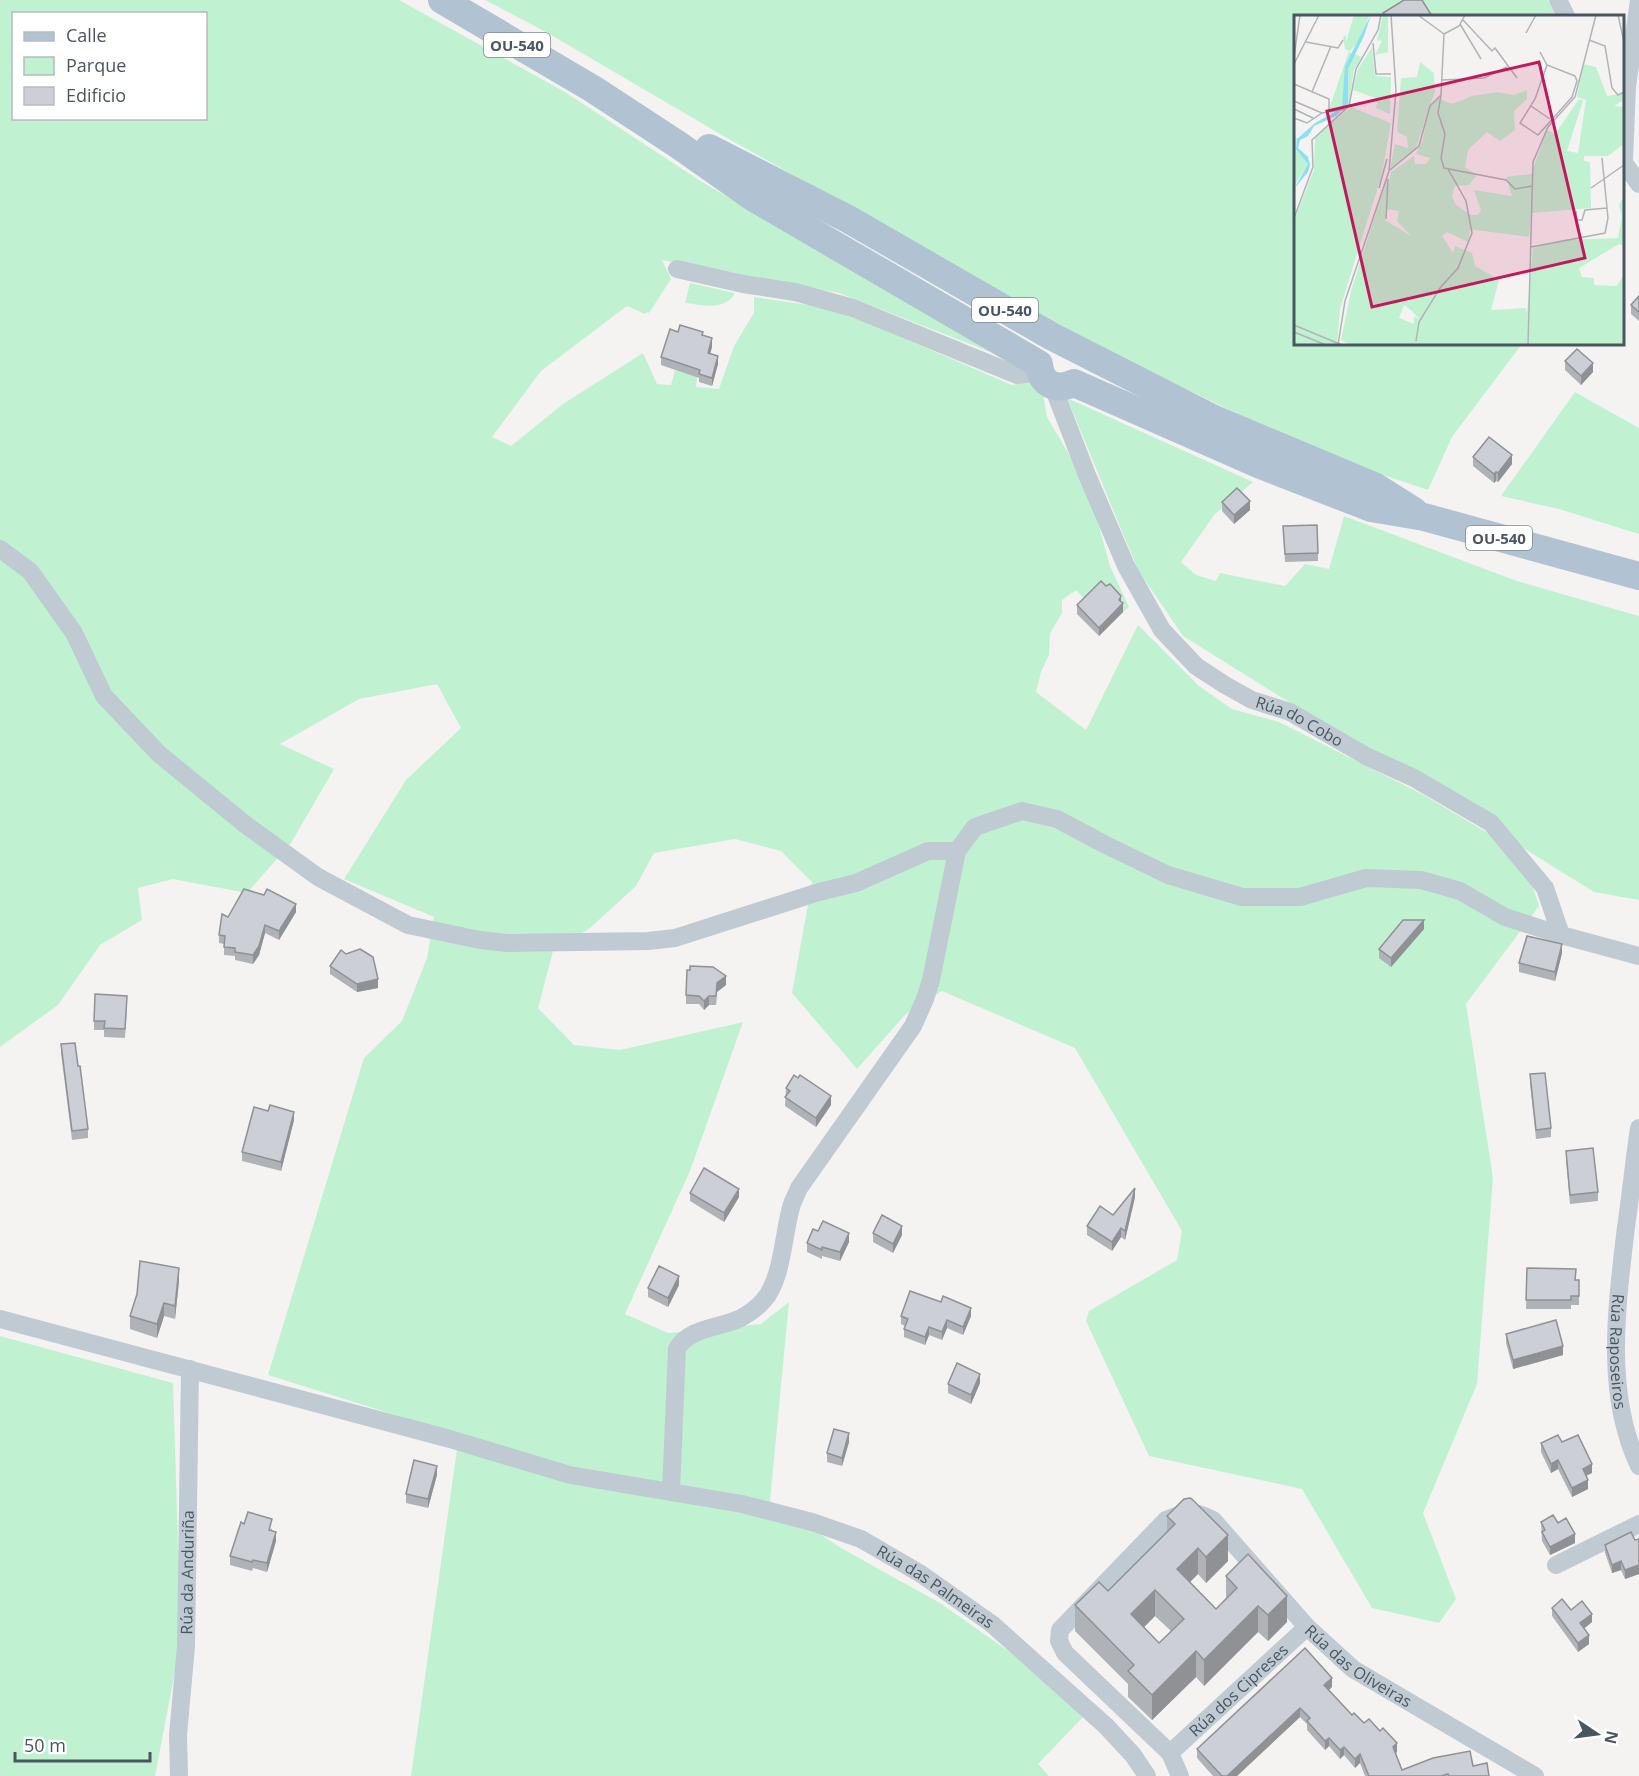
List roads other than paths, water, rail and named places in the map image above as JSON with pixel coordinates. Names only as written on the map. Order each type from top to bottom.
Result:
[{"type":"main road","name":"OU-540","points":[[442,0],[593,89],[677,144],[1147,414],[1258,464],[1371,508],[1424,517],[1639,576]]},
{"type":"main road","name":"OU-540","points":[[593,89],[848,219],[960,284],[989,314],[1048,359],[1170,408],[1214,419],[1376,487],[1424,517]]},
{"type":"main road","points":[[1575,560],[1600,582],[1639,593]]},
{"type":"street","points":[[1558,0],[1566,15]]},
{"type":"street","points":[[1624,142],[1627,87],[1638,9]]},
{"type":"street","points":[[1624,162],[1639,184]]},
{"type":"street","points":[[677,269],[743,284],[795,292],[853,308],[1017,375],[1048,359]]},
{"type":"street","name":"Rúa do Cobo","points":[[1048,359],[1087,475],[1126,566],[1162,630],[1196,666],[1225,685],[1252,700],[1290,711],[1366,756],[1414,777],[1491,823],[1545,888],[1561,935]]},
{"type":"street","points":[[0,549],[30,571],[74,633],[104,696],[159,754],[246,825],[318,877],[408,925],[480,940],[507,943],[648,941],[675,938],[819,892],[855,884],[928,851],[957,851]]},
{"type":"street","points":[[671,1491],[677,1349],[682,1341],[694,1333],[740,1318],[753,1311],[765,1299],[775,1280],[792,1204],[799,1188],[914,1026],[925,999],[957,851],[975,827],[1022,811],[1057,819],[1168,874],[1242,897],[1300,897],[1366,878],[1421,880],[1460,891],[1505,917],[1639,956]]},
{"type":"street","name":"Rúa Raposeiros","points":[[1639,1128],[1617,1307],[1617,1380],[1629,1444],[1639,1466]]},
{"type":"street","name":"Rúa das Palmeiras","points":[[0,1319],[450,1439],[570,1475],[742,1504],[812,1522],[861,1539],[921,1574],[992,1624],[1075,1698],[1133,1755],[1147,1776]]},
{"type":"street","name":"Rúa da Anduriña","points":[[179,1776],[178,1735],[186,1646],[190,1369]]},
{"type":"street","name":"Rúa das Oliveiras","points":[[1170,1753],[1065,1653],[1059,1641],[1060,1630],[1166,1520],[1181,1513],[1196,1512],[1212,1520],[1307,1627],[1353,1669],[1534,1776]]},
{"type":"street","points":[[1556,1566],[1639,1524]]},
{"type":"street","name":"Rúa dos Cipreses","points":[[1170,1753],[1307,1627]]},
{"type":"street","points":[[1170,1753],[1180,1776]]}]
